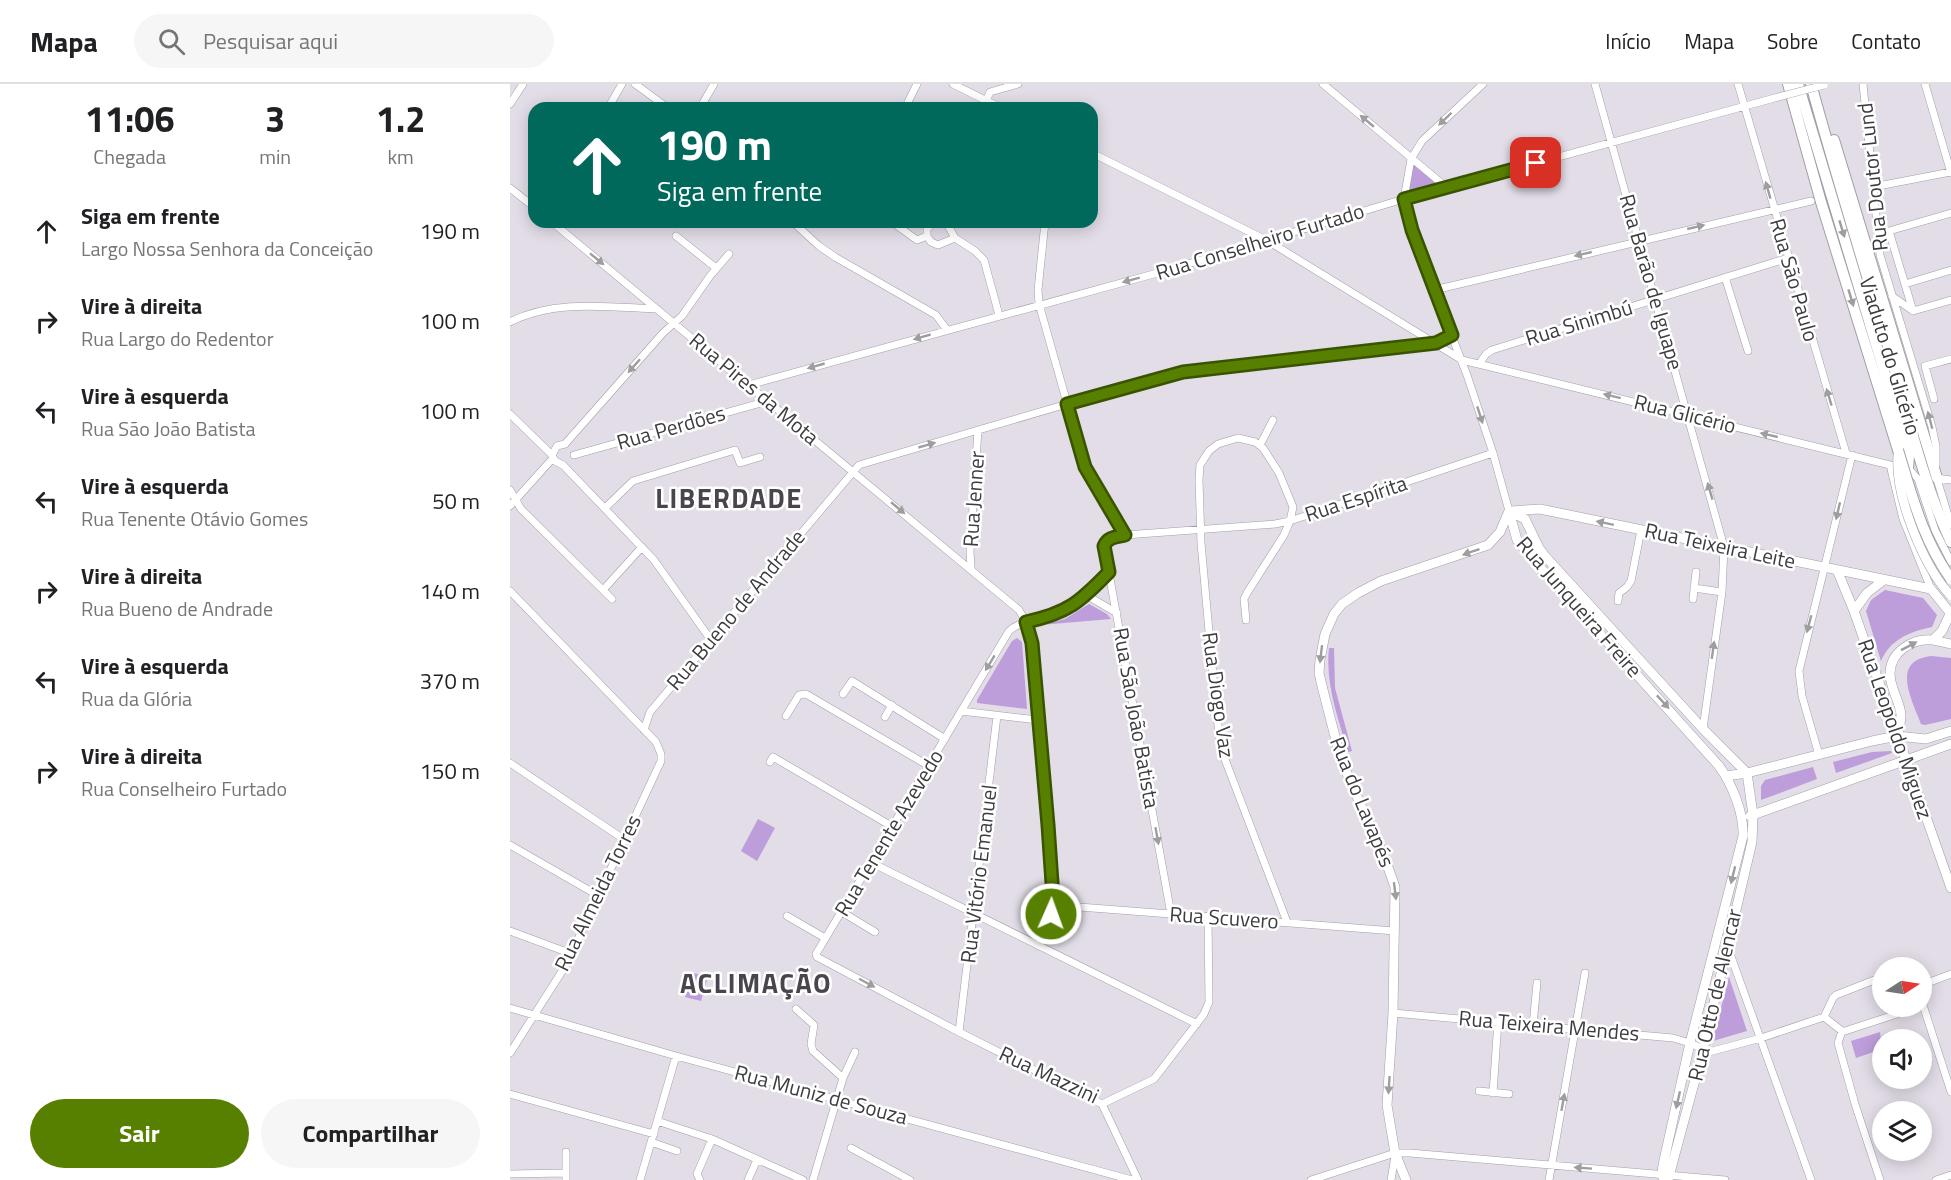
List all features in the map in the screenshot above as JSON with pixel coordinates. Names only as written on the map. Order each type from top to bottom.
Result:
[{"type":"highway","name":"Viaduto do Glicério","points":[[1788,84],[1816,202],[1899,450],[1923,531],[1936,558],[1951,579]]},
{"type":"highway","points":[[1798,84],[1834,170],[1936,478]]},
{"type":"highway","points":[[1811,84],[1902,431],[1909,466]]},
{"type":"highway","name":"Viaduto do Glicério","points":[[1834,170],[1937,509],[1951,542]]},
{"type":"main road","name":"Viaduto do Glicério","points":[[1899,450],[1897,469],[1911,525],[1932,572],[1951,596]]},
{"type":"main road","name":"Rua Teixeira Leite","points":[[1509,512],[1540,509],[1930,588]]},
{"type":"main road","name":"Rua Junqueira Freire","points":[[1509,512],[1525,519],[1539,548],[1703,729],[1748,773]]},
{"type":"main road","name":"Rua Junqueira Freire","points":[[1509,512],[1517,540],[1702,745],[1726,776],[1742,818]]},
{"type":"main road","name":"Rua do Lavapés","points":[[1406,1180],[1395,1154],[1387,1105],[1393,1013],[1396,901],[1392,874],[1349,779],[1338,748],[1319,673],[1322,646],[1331,620],[1342,604],[1381,581],[1488,545],[1500,532],[1509,512]]},
{"type":"main road","name":"Rua Leopoldo Miguez","points":[[1837,570],[1854,611],[1951,888]]},
{"type":"main road","points":[[1854,611],[1867,593],[1884,580]]},
{"type":"main road","points":[[1930,588],[1951,614],[1934,640]]},
{"type":"main road","points":[[1590,622],[1598,614]]},
{"type":"main road","points":[[1898,736],[1901,715],[1890,675],[1891,666],[1900,651],[1917,642],[1934,640],[1951,644]]},
{"type":"main road","points":[[1877,678],[1890,675]]},
{"type":"main road","points":[[1726,776],[1748,773],[1898,736],[1926,739],[1951,731]]},
{"type":"main road","points":[[1742,818],[1951,744]]},
{"type":"main road","points":[[1748,773],[1753,815]]},
{"type":"main road","name":"Rua Otto de Alencar","points":[[1666,1177],[1703,1050],[1752,842],[1753,815]]},
{"type":"main road","name":"Rua Otto de Alencar","points":[[1666,1177],[1690,1042],[1743,836],[1742,818]]},
{"type":"street","points":[[510,104],[523,84]]},
{"type":"street","points":[[612,102],[622,84]]},
{"type":"street","points":[[635,84],[660,102]]},
{"type":"street","points":[[704,102],[714,84]]},
{"type":"street","points":[[908,102],[917,84]]},
{"type":"street","points":[[952,84],[986,101],[990,92],[1018,84]]},
{"type":"street","points":[[1323,84],[1446,187]]},
{"type":"street","points":[[1483,84],[1422,141],[1411,159],[1404,199],[1434,290],[1462,360],[1493,453],[1509,512]]},
{"type":"street","name":"Rua Barão de Iguape","points":[[1595,84],[1724,547],[1722,592],[1703,729]]},
{"type":"street","name":"Rua São Paulo","points":[[1738,84],[1773,210],[1849,454],[1825,568],[1799,671],[1802,696],[1820,755]]},
{"type":"street","name":"Rua Doutor Lund","points":[[1863,84],[1880,255],[1932,427],[1936,446],[1936,478]]},
{"type":"street","points":[[1873,187],[1951,172],[1924,84]]},
{"type":"street","name":"Rua Conselheiro Furtado","points":[[748,385],[1268,241],[1446,187],[1826,85]]},
{"type":"street","points":[[1098,156],[1268,241],[1462,360]]},
{"type":"street","points":[[510,188],[528,202]]},
{"type":"street","points":[[1434,290],[1773,210],[1816,202]]},
{"type":"street","points":[[1389,203],[1398,206],[1409,217]]},
{"type":"street","points":[[1913,311],[1889,231],[1951,213]]},
{"type":"street","name":"Rua Pires da Mota","points":[[559,228],[1014,605],[1026,622]]},
{"type":"street","points":[[800,228],[835,257],[936,315],[947,330]]},
{"type":"street","points":[[900,228],[917,240],[927,237]]},
{"type":"street","points":[[928,228],[927,237],[938,245],[955,238]]},
{"type":"street","points":[[949,228],[955,238],[984,260],[999,315]]},
{"type":"street","points":[[1044,228],[1038,290],[1040,304],[1085,467],[1125,535],[1275,524],[1290,521],[1293,507],[1291,499],[1274,464],[1260,445],[1248,439],[1228,440],[1218,444],[1200,465],[1200,529]]},
{"type":"street","points":[[676,236],[716,268]]},
{"type":"street","points":[[513,503],[553,457],[557,446],[565,444],[663,333],[675,324],[729,254]]},
{"type":"street","name":"Rua Sinimbú","points":[[1467,375],[1485,354],[1492,350],[1788,258]]},
{"type":"street","points":[[1905,284],[1951,270]]},
{"type":"street","points":[[1725,277],[1748,351]]},
{"type":"street","points":[[626,308],[633,301],[633,289]]},
{"type":"street","points":[[1892,296],[1913,311]]},
{"type":"street","points":[[1913,311],[1951,300]]},
{"type":"street","points":[[510,322],[534,312],[555,308],[657,309]]},
{"type":"street","name":"Rua Bueno de Andrade","points":[[644,730],[650,712],[853,471],[862,464],[1183,372],[1436,343],[1452,335]]},
{"type":"street","points":[[1934,399],[1925,366],[1951,359]]},
{"type":"street","name":"Rua Glicério","points":[[1462,360],[1890,465],[1909,466]]},
{"type":"street","name":"Rua Perdões","points":[[574,455],[768,401]]},
{"type":"street","points":[[510,414],[557,463],[563,465],[654,560],[711,640]]},
{"type":"street","points":[[1260,445],[1273,420]]},
{"type":"street","name":"Rua Jenner","points":[[970,568],[978,430]]},
{"type":"street","points":[[563,465],[570,462],[574,455],[571,448],[565,444]]},
{"type":"street","points":[[605,508],[633,481],[735,450],[740,463],[760,457]]},
{"type":"street","name":"Rua Espírita","points":[[1246,620],[1244,599],[1246,593],[1290,521],[1493,453]]},
{"type":"street","points":[[1890,465],[1903,519],[1930,588]]},
{"type":"street","points":[[1909,466],[1919,482],[1935,530],[1951,562]]},
{"type":"street","points":[[1951,480],[1936,478],[1951,525]]},
{"type":"street","points":[[510,490],[513,503],[521,508],[612,599]]},
{"type":"street","name":"Rua Diogo Vaz","points":[[1200,529],[1221,749],[1287,922]]},
{"type":"street","points":[[1618,601],[1618,592],[1627,587],[1631,581],[1641,530]]},
{"type":"street","name":"Rua São João Batista","points":[[1125,535],[1114,537],[1104,546],[1171,914]]},
{"type":"street","points":[[603,590],[642,547]]},
{"type":"street","points":[[957,557],[970,552]]},
{"type":"street","points":[[1039,946],[1053,905],[1032,643],[1026,622],[1062,613],[1086,595],[1109,572]]},
{"type":"street","points":[[1693,599],[1696,572]]},
{"type":"street","points":[[1694,588],[1722,592]]},
{"type":"street","name":"Rua Almeida Torres","points":[[510,591],[644,730],[659,747],[661,761],[572,954],[510,1053]]},
{"type":"street","points":[[1086,595],[1117,613]]},
{"type":"street","name":"Rua Tenente Azevedo","points":[[816,956],[1009,631],[1026,622]]},
{"type":"street","points":[[843,694],[852,681],[945,739]]},
{"type":"street","points":[[786,716],[799,695],[806,694],[929,766]]},
{"type":"street","points":[[885,717],[892,705]]},
{"type":"street","points":[[962,711],[1038,720]]},
{"type":"street","name":"Rua Vitório Emanuel","points":[[959,1032],[997,716]]},
{"type":"street","points":[[770,762],[773,757],[893,827]]},
{"type":"street","points":[[510,763],[625,840]]},
{"type":"street","points":[[510,845],[599,896]]},
{"type":"street","points":[[872,862],[1197,1024]]},
{"type":"street","name":"Rua Scuvero","points":[[1053,905],[1395,931]]},
{"type":"street","points":[[842,912],[875,932]]},
{"type":"street","points":[[788,916],[825,938]]},
{"type":"street","name":"Rua Mazzini","points":[[816,956],[1102,1104],[1154,1078],[1207,1008],[1209,1002],[1208,916]]},
{"type":"street","points":[[510,931],[572,954]]},
{"type":"street","points":[[1727,945],[1811,1180]]},
{"type":"street","points":[[1549,1180],[1585,973]]},
{"type":"street","points":[[1932,981],[1951,974]]},
{"type":"street","points":[[1703,1050],[1712,1052],[1824,1017],[1836,995],[1872,981]]},
{"type":"street","points":[[1533,1025],[1537,983]]},
{"type":"street","name":"Rua Muniz de Souza","points":[[510,1008],[676,1056],[1132,1180]]},
{"type":"street","points":[[796,1009],[814,1025],[811,1044],[813,1051],[843,1078]]},
{"type":"street","name":"Rua Teixeira Mendes","points":[[1393,1013],[1673,1038],[1690,1042],[1703,1050]]},
{"type":"street","points":[[1824,1017],[1842,1031],[1888,1017]]},
{"type":"street","points":[[1927,1017],[1951,1092]]},
{"type":"street","points":[[1493,1093],[1498,1022]]},
{"type":"street","points":[[1842,1031],[1838,1043],[1880,1180]]},
{"type":"street","points":[[813,1180],[843,1078],[855,1052]]},
{"type":"street","points":[[640,1180],[676,1056]]},
{"type":"street","points":[[1479,1091],[1509,1094]]},
{"type":"street","points":[[510,1094],[654,1134]]},
{"type":"street","points":[[1102,1104],[1138,1180]]},
{"type":"street","points":[[657,1121],[712,1139],[799,1179]]},
{"type":"street","points":[[700,1180],[697,1174],[712,1139]]},
{"type":"street","points":[[651,1142],[677,1151]]},
{"type":"street","points":[[851,1148],[910,1180]]},
{"type":"street","points":[[510,1174],[566,1177],[566,1152]]},
{"type":"street","points":[[1311,1180],[1395,1154],[1410,1153],[1666,1177],[1725,1180]]},
{"type":"street","points":[[1391,1180],[1395,1154]]},
{"type":"street","points":[[748,1180],[757,1160]]},
{"type":"street","points":[[1935,1180],[1951,1175]]},
{"type":"shaded area","points":[[1413,162],[1442,185],[1407,195]]},
{"type":"shaded area","points":[[1885,590],[1923,598],[1937,615],[1932,627],[1916,631],[1895,642],[1881,661],[1866,611],[1871,600]]},
{"type":"shaded area","points":[[1089,604],[1107,614],[1111,619],[1040,625],[1065,619]]},
{"type":"shaded area","points":[[1017,638],[1022,642],[1027,709],[977,703],[1012,641]]},
{"type":"shaded area","points":[[1329,648],[1334,648],[1335,688],[1352,751],[1348,752],[1331,687]]},
{"type":"shaded area","points":[[1931,656],[1951,658],[1951,719],[1925,725],[1921,724],[1909,693],[1907,673],[1918,659]]},
{"type":"shaded area","points":[[1891,751],[1892,753],[1836,773],[1833,762],[1872,752]]},
{"type":"shaded area","points":[[1813,767],[1817,779],[1761,800],[1761,786],[1765,780]]},
{"type":"shaded area","points":[[758,819],[775,828],[757,861],[741,851]]},
{"type":"shaded area","points":[[692,973],[708,976],[701,1001],[685,997]]},
{"type":"shaded area","points":[[1729,977],[1747,1031],[1713,1041],[1713,1039]]},
{"type":"shaded area","points":[[1872,1034],[1872,1052],[1856,1058],[1851,1041]]},
{"type":"district","name":"LIBERDADE","points":[[729,499]]},
{"type":"district","name":"ACLIMAÇÃO","points":[[756,984]]},
{"type":"route","points":[[1051,914],[1053,897],[1048,825],[1032,643],[1026,622],[1062,613],[1080,601],[1109,572],[1104,546],[1106,542],[1114,537],[1125,535],[1085,467],[1067,404],[1183,372],[1436,343],[1446,339],[1452,335],[1412,230],[1404,199],[1536,163]]}]
